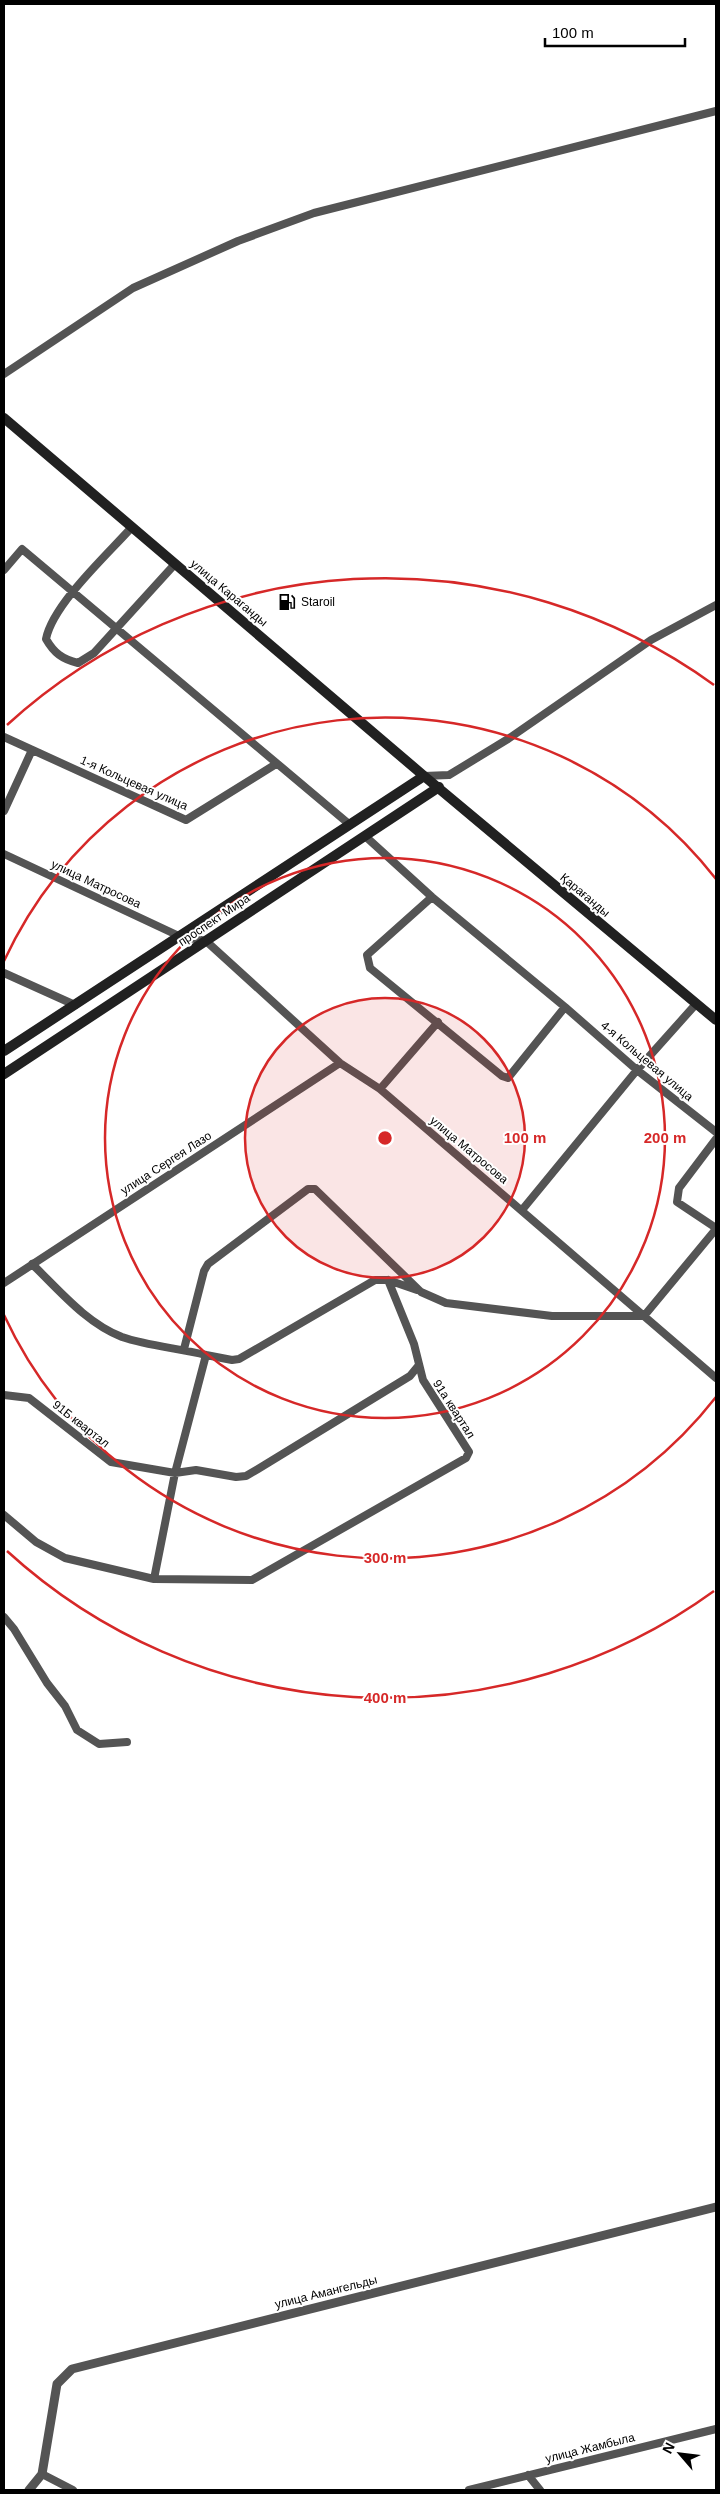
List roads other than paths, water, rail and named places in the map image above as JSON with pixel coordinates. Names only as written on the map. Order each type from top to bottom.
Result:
[{"type":"main road","name":"улица Караганды","points":[[4,418],[439,787]]},
{"type":"main road","name":"проспект Мира","points":[[4,1051],[424,776]]},
{"type":"main road","name":"проспект Мира","points":[[4,1074],[439,787]]},
{"type":"main road","name":"Қарағанды","points":[[439,787],[716,1020]]},
{"type":"street","points":[[4,374],[133,288],[238,241],[314,213],[716,110]]},
{"type":"street","points":[[132,527],[73,593],[49,625],[46,638],[63,660],[78,663],[94,653],[175,564]]},
{"type":"street","points":[[4,570],[22,549],[349,824]]},
{"type":"street","points":[[439,787],[449,775],[508,739],[651,640],[716,605]]},
{"type":"street","name":"1-я Кольцевая улица","points":[[4,737],[186,820],[276,764]]},
{"type":"street","points":[[4,811],[32,750]]},
{"type":"street","points":[[424,776],[449,775]]},
{"type":"street","name":"4-я Кольцевая улица","points":[[365,836],[432,897],[565,1007],[637,1070],[716,1132]]},
{"type":"street","name":"улица Матросова","points":[[4,854],[179,936],[206,941],[340,1063],[380,1089],[716,1378]]},
{"type":"street","points":[[432,897],[367,955],[370,968],[502,1076],[508,1078],[565,1007]]},
{"type":"street","points":[[4,973],[75,1005]]},
{"type":"street","points":[[522,1210],[637,1070],[696,1004]]},
{"type":"street","points":[[380,1089],[438,1022]]},
{"type":"street","name":"улица Сергея Лазо","points":[[4,1283],[340,1063]]},
{"type":"street","points":[[32,1264],[81,1311],[105,1329],[130,1339],[232,1360],[239,1359],[375,1280],[388,1280],[446,1303],[493,1310],[552,1316],[644,1316],[716,1229],[678,1202],[677,1195],[679,1188],[716,1139]]},
{"type":"street","points":[[184,1349],[204,1271],[208,1264],[308,1189],[315,1189],[421,1292]]},
{"type":"street","points":[[176,1473],[196,1470],[236,1477],[246,1476],[410,1376],[419,1365],[409,1328],[388,1280]]},
{"type":"street","points":[[4,1515],[36,1542],[65,1558],[154,1579],[176,1473],[206,1355]]},
{"type":"street","name":"91а квартал","points":[[154,1579],[252,1580],[466,1458],[469,1452],[431,1397],[423,1380],[419,1365]]},
{"type":"street","name":"91Б квартал","points":[[4,1395],[29,1398],[111,1462],[176,1473]]},
{"type":"street","points":[[4,1617],[14,1629],[47,1683],[65,1706],[77,1730],[99,1744],[127,1742]]},
{"type":"street","name":"улица Амангельды","points":[[29,2490],[42,2474],[57,2384],[72,2369],[716,2207]]},
{"type":"street","name":"улица Жамбыла","points":[[469,2490],[716,2429]]},
{"type":"street","points":[[42,2474],[72,2490]]},
{"type":"street","points":[[528,2475],[540,2490]]},
{"type":"place","name":"Staroil","points":[[287,602]]}]
